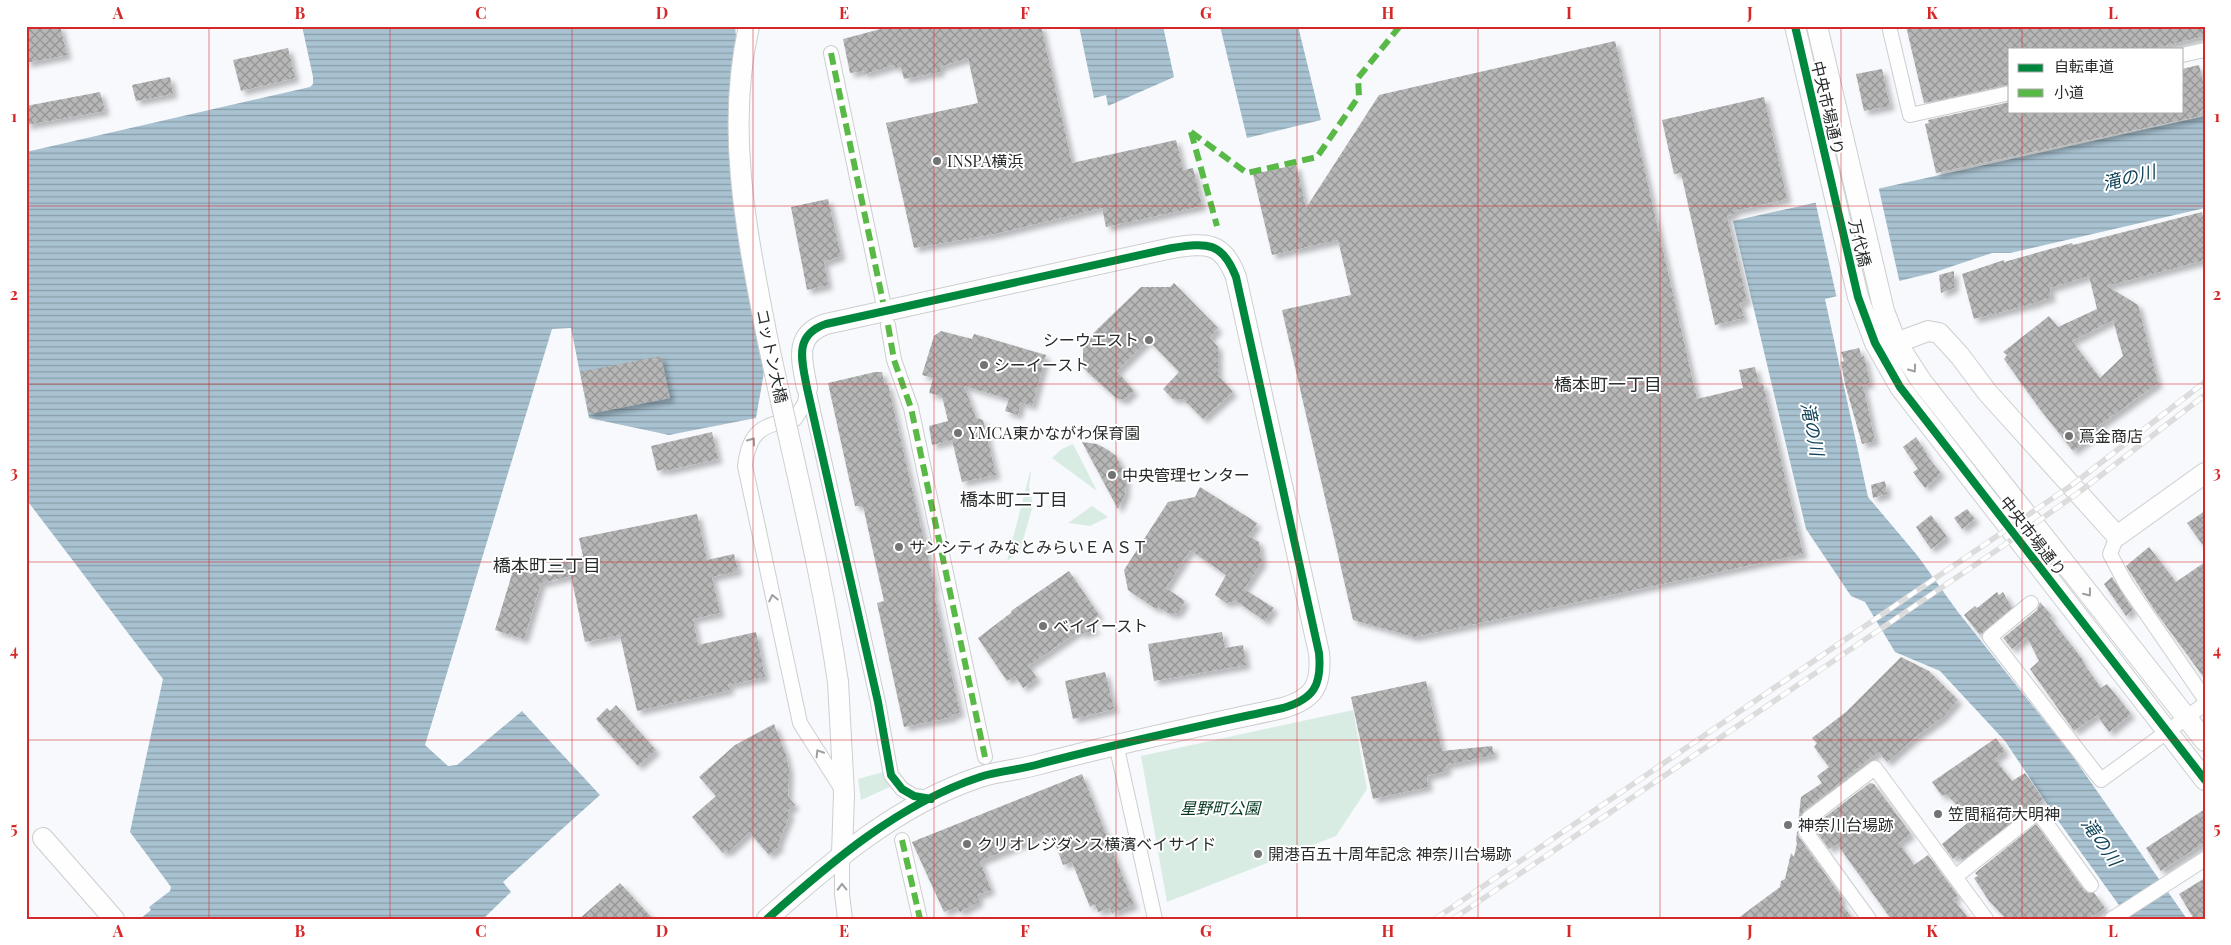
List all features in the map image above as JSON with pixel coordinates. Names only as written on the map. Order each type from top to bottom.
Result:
[{"type":"street","name":"コットン大橋","points":[[749,26],[738,93],[741,186],[750,250],[829,618],[838,682],[844,794],[842,854]]},
{"type":"street","name":"中央市場通り","points":[[1795,26],[1834,195]]},
{"type":"street","name":"中央市場通り","points":[[1817,26],[1856,191]]},
{"type":"street","points":[[1889,26],[1910,115],[2008,93]]},
{"type":"street","points":[[2184,55],[2205,50]]},
{"type":"street","points":[[831,53],[883,302]]},
{"type":"street","name":"万代橋","points":[[1856,191],[1879,293]]},
{"type":"street","name":"万代橋","points":[[1834,195],[1858,297]]},
{"type":"street","points":[[772,914],[842,854],[891,821],[931,799],[981,777],[1116,744],[1292,706],[1308,697],[1315,689],[1319,678],[1319,653],[1236,277],[1226,256],[1218,250],[1200,245],[1172,248],[826,324],[812,332],[803,346],[801,356],[807,388],[878,702],[891,774],[902,789],[914,796],[931,799]]},
{"type":"street","name":"中央市場通り","points":[[1879,293],[1887,346],[1900,386],[2205,780]]},
{"type":"street","name":"中央市場通り","points":[[1858,297],[1863,315],[1887,346],[1922,382],[2205,741]]},
{"type":"street","points":[[888,325],[894,360],[911,408],[985,757]]},
{"type":"street","points":[[1887,346],[1928,330],[1945,339],[1987,392],[2117,536]]},
{"type":"street","points":[[807,388],[805,403],[795,419],[770,424],[757,434],[747,447],[745,466],[800,723],[844,794]]},
{"type":"street","points":[[795,419],[819,439]]},
{"type":"street","points":[[2205,473],[2117,536],[2110,554],[2126,584],[2205,699]]},
{"type":"street","points":[[2031,603],[1990,636],[2101,780],[2205,704]]},
{"type":"street","points":[[1116,744],[1154,919]]},
{"type":"street","points":[[1868,919],[1806,832],[1809,818],[1875,768],[1986,919]]},
{"type":"street","points":[[1955,877],[2038,812],[2091,884]]},
{"type":"street","points":[[43,838],[114,919]]},
{"type":"street","points":[[902,840],[920,919]]},
{"type":"street","points":[[842,854],[842,894],[845,919]]},
{"type":"street","points":[[2114,917],[2205,860]]},
{"type":"green space","points":[[1073,444],[1097,491],[1052,458],[1062,449]]},
{"type":"green space","points":[[1030,472],[1029,487],[1033,505],[1020,551],[1007,561]]},
{"type":"green space","points":[[1092,506],[1108,517],[1090,526],[1068,523]]},
{"type":"green space","name":"星野町公園","points":[[1353,710],[1367,789],[1336,836],[1167,902],[1141,756]]},
{"type":"green space","points":[[883,772],[890,787],[861,800],[858,779]]},
{"type":"water","points":[[302,26],[735,26],[767,355],[756,418],[669,435],[589,418],[571,328],[552,329],[425,745],[448,766],[457,765],[522,711],[600,795],[503,882],[511,892],[483,919],[140,919],[151,910],[149,907],[170,891],[171,887],[130,832],[163,679],[26,499],[26,152],[310,87],[313,84],[313,77]]},
{"type":"water","points":[[1079,26],[1163,26],[1174,77],[1108,106],[1106,95],[1094,98]]},
{"type":"water","points":[[1220,26],[1298,26],[1321,120],[1247,138]]},
{"type":"water","name":"滝の川","points":[[2205,116],[2205,208],[2010,253],[1992,253],[1932,273],[1825,299],[1868,497],[1917,555],[1958,612],[2071,754],[2187,919],[2129,919],[2059,822],[2005,741],[1940,671],[1895,652],[1865,602],[1851,596],[1806,529],[1733,221]]},
{"type":"pier","points":[[1878,185],[1900,284],[1837,299],[1815,200]]},
{"type":"building","points":[[26,26],[60,26],[67,55],[26,63]]},
{"type":"building","points":[[892,26],[1041,26],[1072,163],[1176,140],[1183,170],[1193,168],[1202,206],[1106,227],[1102,208],[995,234],[914,248],[886,123],[978,103],[968,58],[940,67],[940,72],[904,79],[901,67],[895,68],[895,65],[864,74],[864,71],[850,73],[843,39]]},
{"type":"building","points":[[1906,26],[2205,26],[2205,36],[2156,48],[2008,48],[2008,84],[1924,103]]},
{"type":"building","points":[[1615,41],[1697,399],[1743,388],[1739,370],[1755,367],[1759,384],[1763,384],[1803,554],[1414,637],[1353,620],[1282,310],[1351,295],[1338,240],[1272,255],[1253,174],[1296,165],[1306,208],[1379,95]]},
{"type":"building","points":[[288,48],[295,78],[241,91],[233,60]]},
{"type":"building","points":[[2199,65],[2205,89],[2205,110],[2200,111],[2201,116],[1936,173],[1925,124],[1929,123],[1928,120],[2008,102],[2008,112],[2184,112],[2184,69]]},
{"type":"building","points":[[1882,69],[1890,106],[1864,111],[1856,74]]},
{"type":"building","points":[[170,77],[173,94],[136,101],[132,85]]},
{"type":"building","points":[[100,92],[105,111],[26,125],[26,106]]},
{"type":"building","points":[[1764,97],[1787,199],[1734,211],[1734,214],[1727,216],[1747,301],[1740,303],[1744,318],[1715,325],[1681,173],[1674,174],[1662,120]]},
{"type":"building","points":[[828,199],[841,256],[824,262],[828,285],[807,290],[791,207]]},
{"type":"building","points":[[2202,212],[2205,224],[2205,260],[2107,286],[2138,305],[2158,383],[2094,429],[2096,433],[2073,451],[2004,359],[2007,355],[2003,352],[2049,316],[2058,327],[2097,309],[2089,276],[2050,288],[2051,298],[1974,319],[1962,274],[2004,260],[2004,262],[2072,243],[2073,245]],"holes":[[[2113,320],[2123,356],[2100,378],[2072,341]]]},
{"type":"building","points":[[1954,271],[1954,288],[1941,293],[1939,275]]},
{"type":"building","name":"シーウエスト","points":[[1174,283],[1218,328],[1210,338],[1218,347],[1218,375],[1233,392],[1203,419],[1183,399],[1173,399],[1163,389],[1179,372],[1148,340],[1117,371],[1134,391],[1124,400],[1116,398],[1083,368],[1083,343],[1141,287],[1170,287]]},
{"type":"building","name":"シーイースト","points":[[941,331],[972,339],[974,334],[1046,355],[1032,406],[1021,402],[1018,415],[1005,411],[1009,399],[964,386],[976,418],[983,420],[996,475],[962,482],[952,440],[932,445],[929,426],[948,421],[942,396],[929,393],[933,378],[922,375],[934,336]]},
{"type":"building","points":[[1859,348],[1862,357],[1864,356],[1870,383],[1863,385],[1875,441],[1862,444],[1845,384],[1841,362],[1844,361],[1841,352]]},
{"type":"building","points":[[661,356],[670,398],[589,414],[580,372]]},
{"type":"building","name":"サンシティみなとみらいＥＡＳＴ","points":[[882,372],[885,385],[888,385],[935,588],[933,589],[960,713],[952,715],[953,717],[904,727],[877,603],[884,601],[863,506],[855,506],[828,383]]},
{"type":"building","points":[[712,432],[718,459],[657,471],[651,446]]},
{"type":"building","points":[[1916,437],[1926,455],[1941,473],[1925,488],[1913,472],[1918,469],[1903,447]]},
{"type":"building","name":"中央管理センター","points":[[1082,442],[1097,444],[1116,456],[1126,481],[1125,494],[1118,509]]},
{"type":"building","points":[[1885,481],[1887,494],[1873,498],[1871,485]]},
{"type":"building","points":[[1200,487],[1257,523],[1249,536],[1259,542],[1262,562],[1244,589],[1274,608],[1265,621],[1236,601],[1226,603],[1215,595],[1226,575],[1190,550],[1166,588],[1185,601],[1178,613],[1170,614],[1158,607],[1156,609],[1128,590],[1124,570],[1168,502],[1195,497]]},
{"type":"building","points":[[1967,509],[1975,519],[1962,529],[1954,518]]},
{"type":"building","points":[[2205,511],[2205,548],[2187,523]]},
{"type":"building","points":[[697,514],[707,560],[734,554],[738,571],[712,577],[720,613],[693,619],[698,645],[756,632],[765,677],[728,685],[730,690],[637,711],[620,635],[585,642],[571,576],[541,583],[524,639],[495,630],[515,564],[552,576],[549,563],[583,556],[579,538]]},
{"type":"building","points":[[1931,515],[1947,537],[1931,549],[1916,527]]},
{"type":"building","points":[[2149,547],[2176,582],[2205,562],[2205,679],[2155,611],[2126,566]]},
{"type":"building","name":"ベイイースト","points":[[1069,571],[1099,615],[1089,622],[1096,630],[1081,634],[1079,631],[1028,666],[1037,678],[1023,688],[1015,676],[1007,681],[978,638],[1011,611]]},
{"type":"building","points":[[2112,577],[2133,610],[2126,616],[2104,584]]},
{"type":"building","points":[[1997,592],[1999,595],[2003,592],[2012,608],[1980,635],[1964,615],[1975,606],[1977,608]]},
{"type":"building","points":[[2040,602],[2052,616],[2050,618],[2083,660],[2101,688],[2107,684],[2131,714],[2109,732],[2097,715],[2074,731],[2030,669],[2039,661],[2027,637],[2012,649],[2003,638],[2037,610]]},
{"type":"building","points":[[1222,632],[1225,648],[1243,645],[1246,665],[1154,681],[1148,644]]},
{"type":"building","points":[[1901,657],[1929,671],[1958,700],[1943,717],[1913,739],[1887,762],[1878,752],[1804,811],[1797,829],[1801,797],[1822,783],[1817,776],[1829,767],[1814,747],[1817,743],[1812,738],[1846,712]]},
{"type":"building","points":[[1105,672],[1114,709],[1073,719],[1065,681]]},
{"type":"building","points":[[1426,681],[1442,751],[1492,746],[1494,755],[1446,765],[1447,771],[1427,776],[1428,787],[1373,799],[1351,697]]},
{"type":"building","points":[[616,705],[656,750],[638,766],[596,719],[607,708],[610,711]]},
{"type":"building","points":[[774,724],[786,755],[789,770],[788,797],[795,805],[787,811],[790,814],[778,844],[780,846],[769,855],[749,832],[728,852],[726,850],[723,853],[692,817],[716,796],[699,777],[735,745]]},
{"type":"building","points":[[1996,738],[2005,751],[1995,759],[2012,781],[2025,773],[2043,799],[1963,860],[1958,855],[1953,859],[1942,844],[1971,820],[1946,794],[1942,796],[1932,782]]},
{"type":"building","name":"クリオレジダンス横濱ベイサイド","points":[[1082,774],[1134,905],[1112,913],[1110,908],[1098,912],[1095,904],[1090,907],[1072,862],[1063,865],[1051,832],[980,861],[991,890],[978,895],[979,902],[960,912],[957,907],[944,912],[912,842]]},
{"type":"building","points":[[1870,783],[1874,784],[1911,834],[1899,843],[1914,865],[1928,855],[1958,896],[1953,899],[1969,919],[1891,919],[1837,844],[1829,849],[1815,830],[1817,823]]},
{"type":"building","points":[[2205,809],[2205,842],[2161,871],[2146,848]]},
{"type":"building","points":[[2036,824],[2084,890],[2088,893],[2094,893],[2105,908],[2088,919],[2006,919],[1989,901],[1974,878],[1978,876],[1975,873]]},
{"type":"building","points":[[1797,831],[1799,837],[1843,899],[1840,902],[1853,919],[1737,919],[1780,887],[1781,881],[1785,879],[1791,853],[1794,857]]},
{"type":"building","points":[[2205,878],[2205,919],[2194,919],[2179,894]]},
{"type":"building","points":[[620,883],[653,919],[579,919]]},
{"type":"railway","points":[[1435,919],[2072,485],[2205,382]]},
{"type":"railway","points":[[1453,919],[1997,550],[2078,493],[2205,395]]},
{"type":"marked path","points":[[1191,132],[1247,173],[1317,157],[1359,96],[1358,78],[1400,26]]},
{"type":"marked path","points":[[831,53],[883,302]]},
{"type":"marked path","points":[[1191,132],[1217,226]]},
{"type":"marked path","points":[[888,325],[894,360],[911,408],[985,757]]},
{"type":"marked path","points":[[902,840],[920,919]]},
{"type":"cycle path","points":[[1795,26],[1858,297],[1875,343],[1900,387],[2205,780]]},
{"type":"cycle path","points":[[767,919],[815,877],[866,837],[893,819],[921,803],[950,789],[987,775],[1283,708],[1302,700],[1314,689],[1319,674],[1319,653],[1236,277],[1225,257],[1212,247],[1195,245],[1172,248],[826,324],[808,335],[804,342],[802,359],[807,388],[878,702],[891,775],[902,789],[914,796],[931,799]]},
{"type":"place","name":"INSPA横浜","points":[[937,161]]},
{"type":"place","name":"シーウエスト","points":[[1149,340]]},
{"type":"place","name":"シーイースト","points":[[984,365]]},
{"type":"place","name":"YMCA東かながわ保育園","points":[[958,433]]},
{"type":"place","name":"蔦金商店","points":[[2069,436]]},
{"type":"place","name":"中央管理センター","points":[[1112,475]]},
{"type":"place","name":"サンシティみなとみらいＥＡＳＴ","points":[[899,547]]},
{"type":"place","name":"ベイイースト","points":[[1043,626]]},
{"type":"place","name":"笠間稲荷大明神","points":[[1938,814]]},
{"type":"place","name":"神奈川台場跡","points":[[1788,825]]},
{"type":"place","name":"クリオレジダンス横濱ベイサイド","points":[[967,844]]},
{"type":"place","name":"開港百五十周年記念 神奈川台場跡","points":[[1258,854]]},
{"type":"district","name":"橋本町一丁目","points":[[1608,385]]},
{"type":"district","name":"橋本町二丁目","points":[[1014,500]]},
{"type":"district","name":"橋本町三丁目","points":[[547,566]]}]
